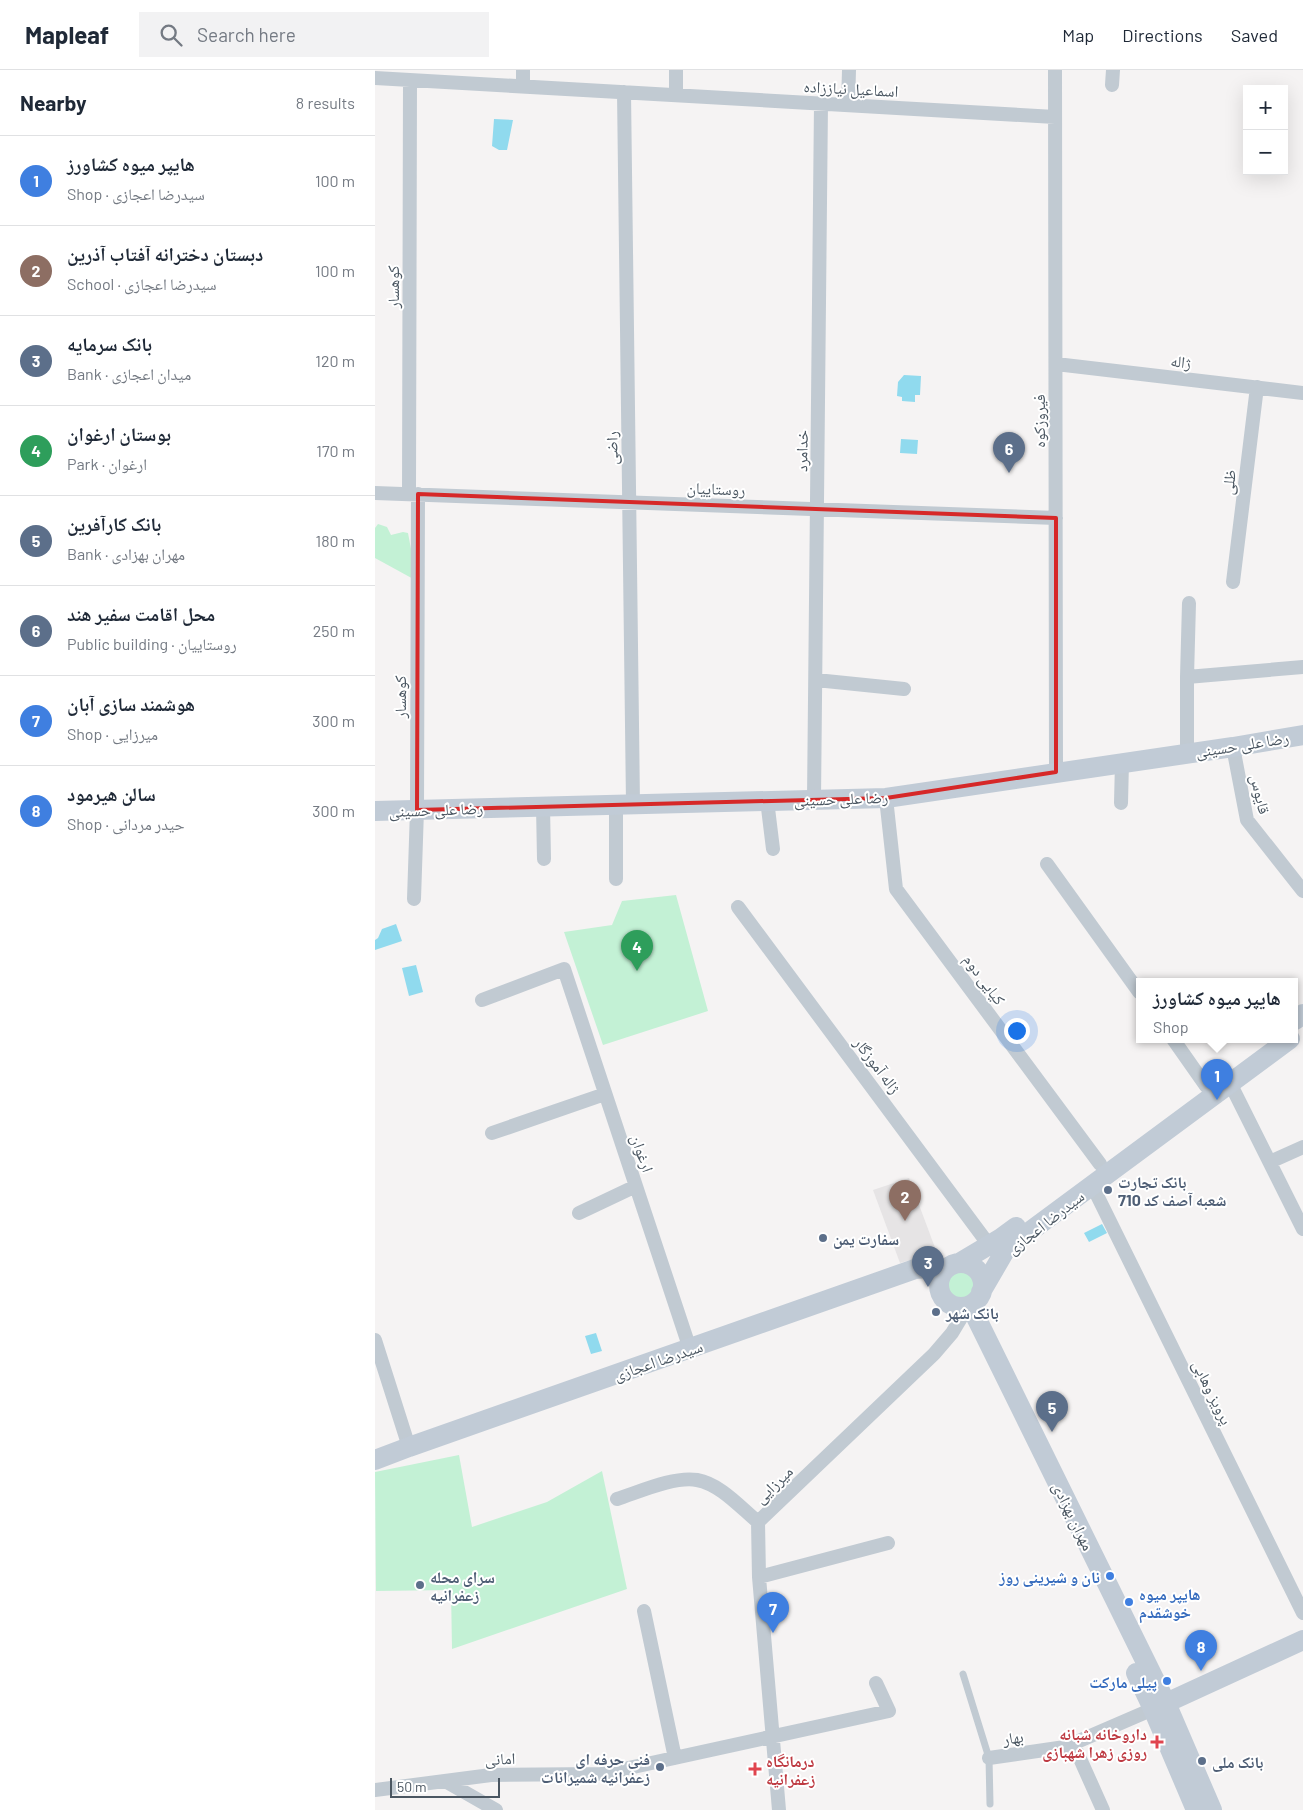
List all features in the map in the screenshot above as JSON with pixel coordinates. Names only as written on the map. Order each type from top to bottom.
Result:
[{"type":"street","points":[[523,70],[523,86]]},
{"type":"street","points":[[676,70],[676,95]]},
{"type":"street","points":[[848,105],[849,70]]},
{"type":"street","name":"فیروزکوه","points":[[1055,70],[1056,772]]},
{"type":"street","points":[[1112,85],[1113,70]]},
{"type":"street","name":"اسماعیل نیاززاده","points":[[375,78],[1055,117]]},
{"type":"street","name":"کوهسار","points":[[410,80],[417,810],[414,899]]},
{"type":"street","name":"راضی","points":[[616,879],[624,804],[630,502],[624,92]]},
{"type":"street","name":"خدامرد","points":[[814,799],[821,103]]},
{"type":"street","name":"ژاله","points":[[1056,364],[1303,393]]},
{"type":"street","name":"ظلی","points":[[1233,582],[1257,388]]},
{"type":"street","name":"روستاییان","points":[[375,493],[1056,518]]},
{"type":"street","points":[[1187,752],[1189,603]]},
{"type":"street","points":[[1187,677],[1303,667]]},
{"type":"street","points":[[816,680],[904,689]]},
{"type":"street","name":"رضا علی حسینی","points":[[375,811],[886,798],[1303,735]]},
{"type":"street","name":"قایوس","points":[[1233,747],[1247,820],[1303,891]]},
{"type":"street","points":[[1121,803],[1122,762]]},
{"type":"street","name":"کیایی دوم","points":[[886,798],[896,888],[1100,1164]]},
{"type":"street","points":[[767,800],[773,849]]},
{"type":"street","points":[[543,806],[544,859]]},
{"type":"street","points":[[1047,864],[1136,988]]},
{"type":"street","name":"ژاله آموزگار","points":[[738,907],[989,1244]]},
{"type":"street","name":"ارغوان","points":[[482,1000],[564,969],[690,1349]]},
{"type":"street","points":[[1176,1043],[1206,1086]]},
{"type":"street","name":"سیدرضا اعجازی","points":[[959,1263],[1001,1238],[1264,1043]]},
{"type":"street","name":"سیدرضا اعجازی","points":[[968,1306],[1006,1249],[1285,1043]]},
{"type":"street","points":[[1230,1083],[1303,1229]]},
{"type":"street","points":[[492,1133],[605,1094]]},
{"type":"street","points":[[1269,1162],[1303,1146]]},
{"type":"street","points":[[579,1212],[636,1186]]},
{"type":"street","name":"پرویز وهابی","points":[[1091,1186],[1303,1613]]},
{"type":"street","points":[[966,1263],[978,1271],[983,1285],[968,1306],[946,1302],[939,1290],[941,1276],[951,1265],[966,1263]]},
{"type":"street","name":"سیدرضا اعجازی","points":[[375,1460],[915,1269],[929,1268],[941,1276]]},
{"type":"street","name":"میرزایی","points":[[779,1810],[759,1577],[758,1522],[935,1354],[952,1333],[968,1306]]},
{"type":"street","name":"مهران بهزادی","points":[[968,1306],[1212,1810]]},
{"type":"street","points":[[375,1340],[378,1358],[409,1447]]},
{"type":"street","points":[[617,1499],[681,1480],[697,1480],[717,1488],[758,1522]]},
{"type":"street","points":[[759,1577],[888,1542]]},
{"type":"street","points":[[644,1611],[675,1758]]},
{"type":"street","points":[[1160,1706],[1303,1640]]},
{"type":"street","name":"امانی","points":[[375,1790],[491,1775],[601,1774],[889,1711],[876,1683]]},
{"type":"street","name":"مهران بهزادی","points":[[1160,1706],[1196,1810]]},
{"type":"street","name":"بهار","points":[[989,1758],[1065,1747],[1160,1706]]},
{"type":"street","points":[[1073,1743],[1103,1810]]},
{"type":"street","points":[[445,1780],[495,1810]]},
{"type":"lane","name":"بهار","points":[[963,1674],[989,1758],[990,1804]]},
{"type":"highlighted area","points":[[418,494],[1056,518],[1056,772],[886,798],[417,810]]},
{"type":"shaded area","points":[[909,1178],[937,1253],[900,1263],[873,1190]]},
{"type":"green space","points":[[378,524],[387,527],[391,535],[403,532],[408,533],[417,581],[375,558],[375,528]]},
{"type":"green space","points":[[676,895],[708,1011],[603,1045],[564,932],[612,925],[622,901]]},
{"type":"green space","points":[[960,1266],[972,1272],[978,1284],[972,1296],[960,1302],[948,1296],[942,1284],[948,1272]]},
{"type":"green space","points":[[459,1455],[472,1527],[547,1502],[602,1471],[627,1589],[452,1649],[451,1590],[376,1591],[375,1472]]},
{"type":"water","points":[[494,119],[513,120],[507,150],[499,150],[492,146]]},
{"type":"water","points":[[904,375],[921,376],[920,395],[915,395],[915,402],[902,401],[902,397],[897,396],[898,382]]},
{"type":"water","points":[[901,439],[918,440],[917,454],[900,453]]},
{"type":"water","points":[[396,924],[402,941],[375,950],[375,940],[382,929]]},
{"type":"water","points":[[416,965],[423,992],[409,996],[402,968]]},
{"type":"water","points":[[1102,1224],[1107,1233],[1089,1242],[1084,1233]]},
{"type":"water","points":[[596,1333],[602,1351],[591,1354],[585,1336]]},
{"type":"place","name":"محل اقامت سفیر هند","points":[[1009,473]]},
{"type":"place","name":"بوستان ارغوان","points":[[637,971]]},
{"type":"place","name":"هایپر میوه کشاورز","points":[[1217,1100]]},
{"type":"place","name":"بانک تجارت شعبه آصف کد 710","points":[[1108,1190]]},
{"type":"place","name":"دبستان دخترانه آفتاب آذرین","points":[[905,1221]]},
{"type":"place","name":"سفارت یمن","points":[[823,1238]]},
{"type":"place","name":"بانک سرمایه","points":[[928,1287]]},
{"type":"place","name":"بانک شهر","points":[[936,1312]]},
{"type":"place","name":"بانک کارآفرین","points":[[1052,1432]]},
{"type":"place","name":"نان و شيرينى روز","points":[[1110,1576]]},
{"type":"place","name":"سرای محله زعفرانیه","points":[[420,1585]]},
{"type":"place","name":"هایپر میوه خوشقدم","points":[[1129,1602]]},
{"type":"place","name":"هوشمند سازی آبان","points":[[773,1633]]},
{"type":"place","name":"سالن هیرمود","points":[[1201,1671]]},
{"type":"place","name":"پیلی مارکت","points":[[1167,1681]]},
{"type":"place","name":"داروخانه شبانه روزی زهرا شهبازی","points":[[1157,1742]]},
{"type":"place","name":"بانک ملی","points":[[1202,1761]]},
{"type":"place","name":"فنی حرفه ای زعفرانیه شمیرانات","points":[[660,1767]]},
{"type":"place","name":"درمانگاه زعفرانیه","points":[[755,1769]]}]
